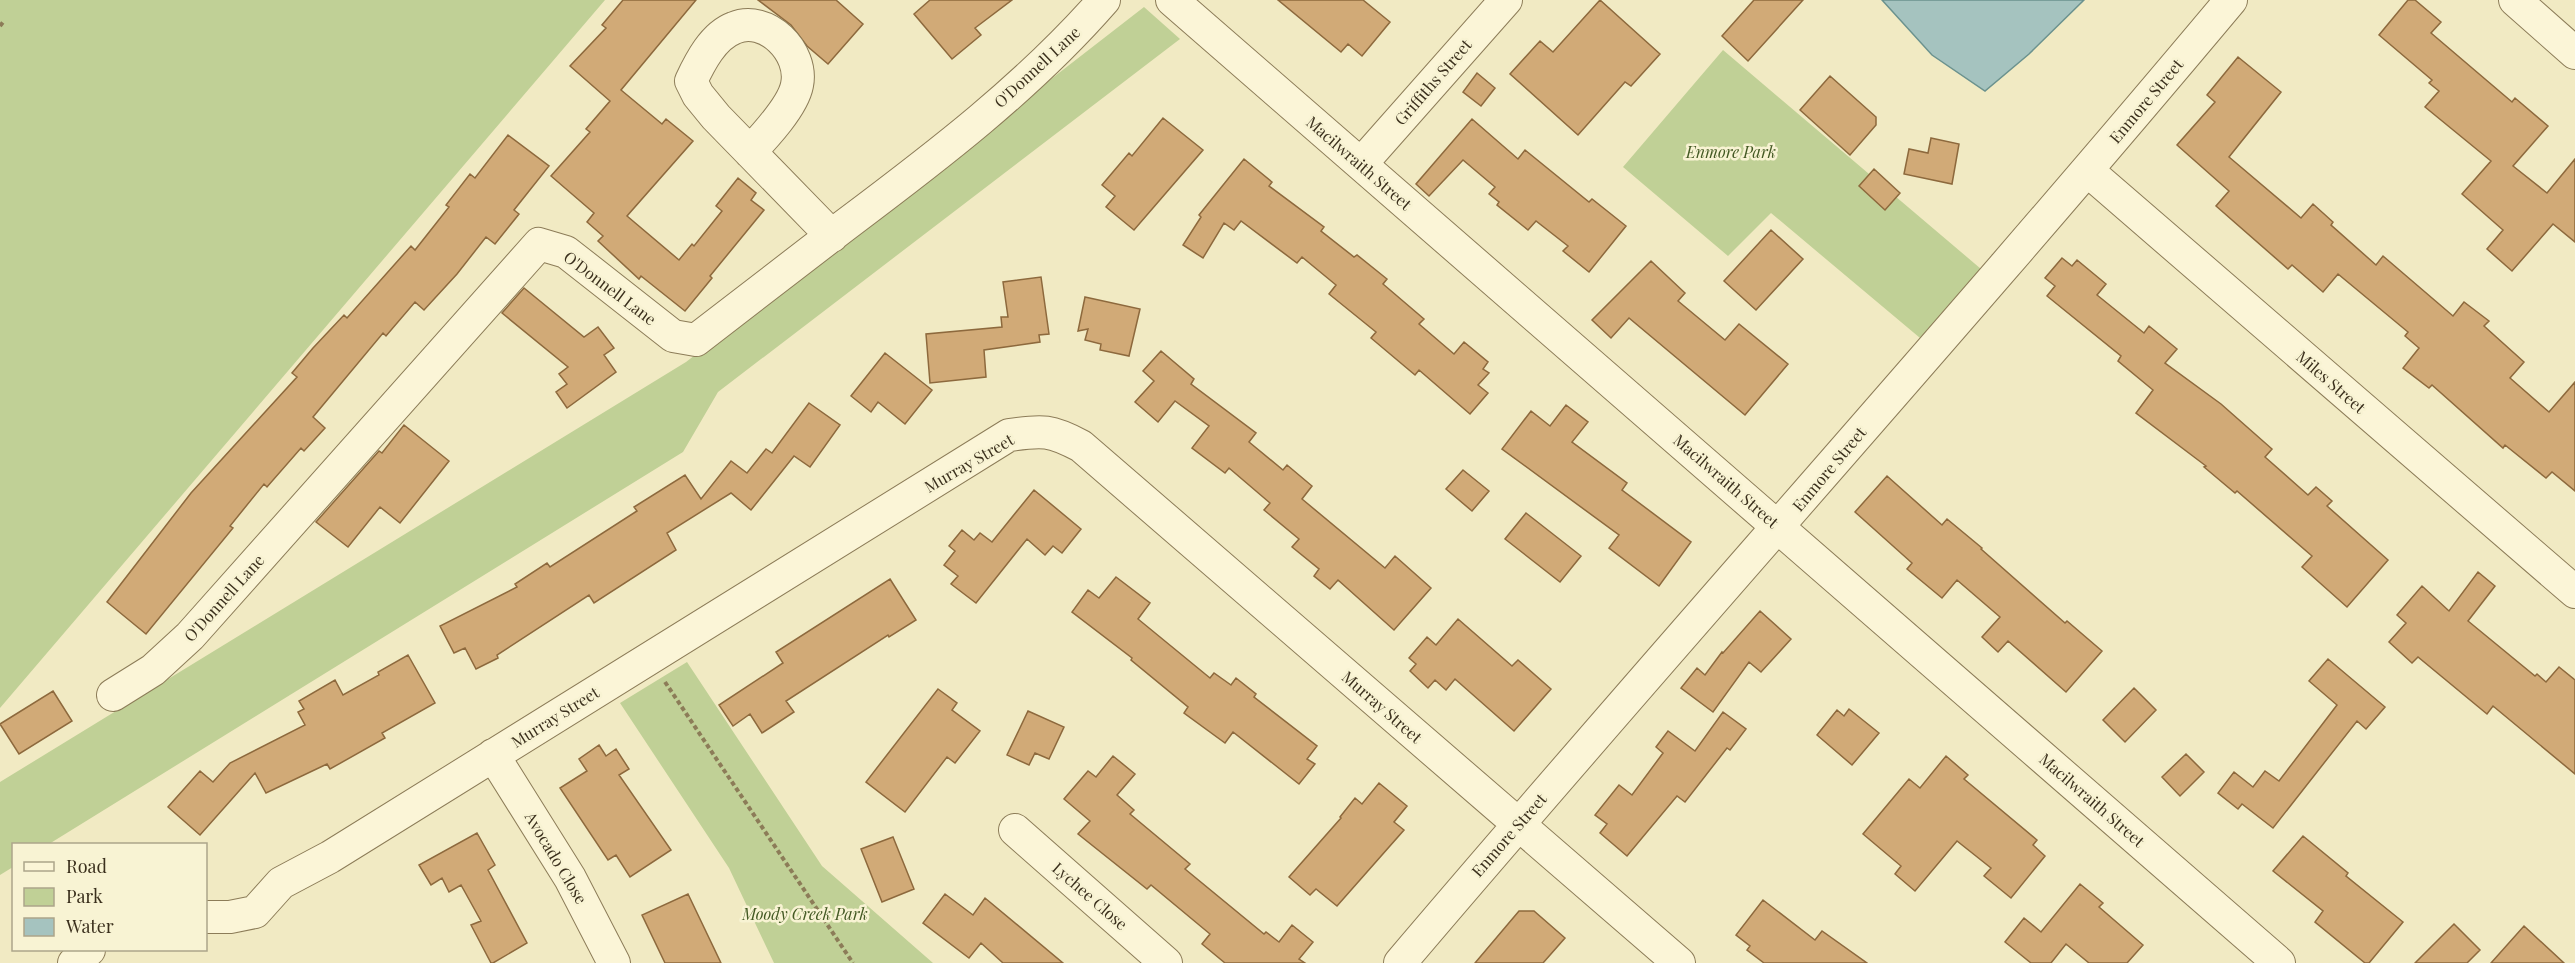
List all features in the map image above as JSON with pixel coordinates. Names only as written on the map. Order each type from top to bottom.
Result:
[{"type":"street","name":"O'Donnell Lane","points":[[112,695],[153,670],[190,636],[539,244],[566,252],[673,336],[696,340],[955,141],[1030,77],[1072,36],[1104,0]]},
{"type":"street","name":"Macilwraith Street","points":[[1172,0],[2279,963]]},
{"type":"street","name":"Griffiths Street","points":[[1361,164],[1506,0]]},
{"type":"street","name":"Enmore Street","points":[[1400,963],[1517,824],[1779,528],[1932,348],[2088,171],[2231,0]]},
{"type":"street","points":[[2515,0],[2575,53]]},
{"type":"street","points":[[750,152],[831,236]]},
{"type":"street","name":"Miles Street","points":[[2088,171],[2575,592]]},
{"type":"street","name":"Murray Street","points":[[207,917],[230,917],[255,912],[281,883],[330,857],[1009,435],[1034,431],[1055,432],[1081,446],[1679,963]]},
{"type":"street","name":"Avocado Close","points":[[493,755],[570,878],[614,963]]},
{"type":"street","name":"Lychee Close","points":[[1015,830],[1166,963]]},
{"type":"street","points":[[74,963],[88,951]]},
{"type":"path","points":[[0,26],[4,21]]},
{"type":"path","points":[[649,659],[854,963]]},
{"type":"green space","points":[[0,0],[605,0],[0,708]]},
{"type":"green space","points":[[1144,7],[1180,39],[718,392],[683,452],[51,843],[12,843],[12,868],[0,875],[0,782],[686,362]]},
{"type":"green space","name":"Enmore Park","points":[[1723,50],[1994,280],[1932,348],[1771,213],[1728,256],[1623,167]]},
{"type":"green space","name":"Moody Creek Park","points":[[687,662],[822,866],[933,963],[774,963],[729,868],[620,703]]},
{"type":"water","points":[[1882,0],[2084,0],[2029,54],[1985,91],[1932,55]]},
{"type":"building","points":[[623,0],[696,0],[621,90],[662,124],[666,119],[693,141],[627,216],[679,260],[692,244],[694,246],[722,211],[716,206],[738,178],[756,193],[751,200],[764,210],[710,276],[712,278],[685,311],[641,276],[639,279],[598,241],[603,236],[587,222],[594,213],[551,176],[590,132],[586,129],[610,101],[570,66],[606,28],[602,25]]},
{"type":"building","points":[[758,0],[836,0],[863,24],[828,64],[807,46],[791,25]]},
{"type":"building","points":[[930,0],[1012,0],[975,28],[981,35],[952,59],[914,14]]},
{"type":"building","points":[[1278,0],[1363,0],[1390,22],[1362,56],[1348,44],[1341,52]]},
{"type":"building","points":[[1600,0],[1660,54],[1631,86],[1625,82],[1578,135],[1510,74],[1540,41],[1553,52]]},
{"type":"building","points":[[1754,0],[1803,0],[1748,61],[1722,36]]},
{"type":"building","points":[[2408,0],[2415,0],[2441,22],[2431,33],[2512,102],[2515,98],[2548,126],[2513,166],[2547,193],[2575,159],[2575,242],[2553,224],[2512,271],[2487,249],[2503,230],[2462,194],[2491,161],[2425,107],[2439,91],[2429,83],[2432,80],[2379,35]]},
{"type":"building","points":[[2238,57],[2281,92],[2229,157],[2301,218],[2313,204],[2333,222],[2331,225],[2376,265],[2383,256],[2453,316],[2464,302],[2489,321],[2484,326],[2524,362],[2510,378],[2549,412],[2575,382],[2575,491],[2552,472],[2546,478],[2505,445],[2503,448],[2432,385],[2429,388],[2403,368],[2419,348],[2405,336],[2408,332],[2338,274],[2323,292],[2292,265],[2288,269],[2216,206],[2229,191],[2177,145],[2215,102],[2207,95]]},
{"type":"building","points":[[1477,73],[1495,88],[1481,106],[1463,92]]},
{"type":"building","points":[[1830,76],[1876,117],[1876,125],[1850,155],[1800,110]]},
{"type":"building","points":[[1163,118],[1203,150],[1134,230],[1106,207],[1115,196],[1102,185],[1129,153],[1132,156]]},
{"type":"building","points":[[1472,119],[1518,159],[1525,150],[1589,202],[1592,199],[1626,226],[1589,272],[1563,251],[1568,246],[1536,221],[1528,230],[1497,205],[1499,202],[1489,194],[1495,187],[1463,160],[1429,196],[1416,184]]},
{"type":"building","points":[[508,135],[549,166],[514,210],[519,214],[495,244],[486,237],[457,274],[424,310],[415,302],[386,336],[383,333],[313,417],[325,428],[304,451],[301,448],[267,487],[264,484],[230,526],[233,528],[146,634],[107,602],[191,493],[297,377],[292,373],[313,348],[344,315],[347,318],[411,246],[415,250],[449,207],[446,205],[470,174],[475,178]]},
{"type":"building","points":[[1931,138],[1959,144],[1952,184],[1904,174],[1909,149],[1928,153]]},
{"type":"building","points":[[1244,159],[1272,182],[1269,186],[1324,227],[1321,231],[1387,279],[1383,284],[1424,319],[1419,324],[1454,354],[1464,342],[1488,362],[1483,369],[1489,373],[1478,385],[1488,393],[1470,414],[1419,370],[1415,375],[1371,338],[1376,332],[1329,294],[1336,285],[1302,257],[1297,263],[1241,221],[1234,230],[1224,223],[1203,258],[1183,245],[1201,217],[1199,215]]},
{"type":"building","points":[[1874,169],[1900,193],[1885,210],[1859,186]]},
{"type":"building","points":[[1771,230],[1803,259],[1756,310],[1724,281]]},
{"type":"building","points":[[2062,258],[2072,266],[2077,260],[2106,284],[2097,295],[2144,333],[2149,326],[2177,349],[2165,363],[2221,404],[2272,449],[2265,457],[2308,495],[2316,487],[2332,501],[2327,506],[2388,560],[2347,607],[2302,567],[2312,556],[2237,491],[2235,493],[2204,467],[2206,466],[2136,413],[2153,390],[2118,361],[2121,356],[2047,296],[2055,286],[2045,278]]},
{"type":"building","points":[[1651,261],[1685,293],[1678,301],[1725,340],[1739,324],[1788,364],[1745,415],[1629,318],[1611,338],[1592,320]]},
{"type":"building","points":[[1041,277],[1049,334],[1039,335],[1040,342],[984,350],[986,377],[930,383],[926,334],[1002,327],[1001,317],[1008,317],[1003,282]]},
{"type":"building","points":[[524,288],[584,337],[598,327],[614,348],[604,355],[616,372],[567,408],[556,392],[567,384],[559,374],[568,367],[502,313]]},
{"type":"building","points":[[1085,297],[1140,309],[1129,356],[1100,350],[1101,344],[1085,340],[1088,329],[1078,331]]},
{"type":"building","points":[[1161,351],[1194,379],[1191,384],[1256,433],[1249,442],[1283,470],[1287,465],[1312,486],[1302,499],[1385,568],[1395,556],[1431,588],[1394,630],[1338,580],[1330,589],[1314,576],[1319,569],[1292,547],[1299,539],[1264,510],[1270,503],[1229,468],[1225,473],[1192,448],[1209,426],[1175,401],[1158,422],[1135,402],[1154,381],[1143,371]]},
{"type":"building","points":[[885,353],[932,390],[905,424],[878,402],[871,412],[851,396]]},
{"type":"building","points":[[809,403],[840,425],[810,467],[794,456],[751,510],[731,493],[667,533],[676,550],[594,603],[589,595],[497,655],[498,658],[476,669],[465,648],[454,653],[440,626],[517,587],[515,584],[547,563],[550,567],[637,511],[634,507],[685,475],[701,499],[731,461],[747,473],[766,449],[772,453]]},
{"type":"building","points":[[1566,405],[1588,422],[1572,442],[1627,483],[1622,490],[1691,542],[1659,586],[1609,548],[1619,535],[1502,449],[1531,411],[1550,426]]},
{"type":"building","points":[[404,425],[449,461],[400,523],[380,507],[348,547],[316,522],[379,451],[382,453]]},
{"type":"building","points":[[1463,470],[1489,491],[1472,511],[1446,489]]},
{"type":"building","points":[[1887,476],[1942,525],[1947,519],[2065,623],[2067,621],[2102,651],[2066,692],[2008,641],[1998,652],[1982,637],[2000,617],[1957,580],[1942,598],[1907,569],[1912,563],[1855,512]]},
{"type":"building","points":[[1034,490],[1081,529],[1062,553],[1053,546],[1045,555],[1027,539],[976,603],[951,584],[958,576],[944,565],[955,551],[949,546],[962,530],[974,540],[980,533],[992,542]]},
{"type":"building","points":[[1526,513],[1581,556],[1560,582],[1505,539]]},
{"type":"building","points":[[2478,572],[2495,586],[2468,621],[2535,676],[2537,674],[2546,682],[2559,667],[2575,680],[2575,774],[2493,706],[2487,714],[2418,657],[2412,663],[2389,642],[2406,623],[2397,615],[2422,586],[2449,611]]},
{"type":"building","points":[[1116,577],[1150,603],[1138,619],[1210,678],[1214,673],[1231,685],[1236,678],[1256,694],[1254,697],[1317,746],[1307,759],[1315,764],[1299,784],[1233,732],[1225,743],[1184,713],[1188,707],[1131,660],[1132,658],[1072,612],[1088,590],[1099,598]]},
{"type":"building","points":[[890,579],[916,620],[889,637],[888,635],[786,701],[794,712],[762,733],[750,714],[733,726],[719,705],[783,663],[776,652]]},
{"type":"building","points":[[1760,611],[1791,639],[1761,672],[1749,662],[1713,712],[1681,688],[1697,668],[1705,675],[1722,652]]},
{"type":"building","points":[[1458,619],[1512,666],[1518,660],[1551,689],[1514,731],[1455,679],[1446,690],[1435,680],[1428,688],[1410,671],[1416,664],[1409,658],[1427,637],[1436,645]]},
{"type":"building","points":[[408,655],[435,703],[382,733],[385,738],[330,769],[327,764],[266,793],[255,773],[200,835],[168,807],[200,771],[213,782],[230,763],[305,725],[298,712],[304,709],[299,701],[335,680],[343,695],[379,675],[378,672]]},
{"type":"building","points":[[2328,659],[2385,707],[2366,729],[2357,721],[2273,828],[2242,804],[2238,809],[2218,793],[2234,772],[2253,787],[2265,771],[2279,781],[2337,705],[2309,681]]},
{"type":"building","points":[[2134,688],[2156,710],[2125,742],[2103,720]]},
{"type":"building","points":[[938,689],[957,703],[952,710],[980,731],[955,763],[947,757],[905,812],[866,782]]},
{"type":"building","points":[[53,691],[72,721],[19,754],[0,724]]},
{"type":"building","points":[[1849,709],[1879,733],[1852,765],[1817,735],[1837,710],[1844,716]]},
{"type":"building","points":[[1028,711],[1064,727],[1049,759],[1035,753],[1029,765],[1007,755]]},
{"type":"building","points":[[1723,712],[1746,729],[1730,750],[1727,748],[1685,802],[1677,796],[1627,856],[1600,833],[1607,824],[1595,815],[1619,785],[1632,795],[1663,753],[1656,747],[1668,731],[1695,751]]},
{"type":"building","points":[[599,745],[606,756],[616,749],[629,769],[619,775],[671,850],[630,877],[616,855],[608,860],[560,788],[587,771],[579,759]]},
{"type":"building","points":[[2186,754],[2204,772],[2180,796],[2162,777]]},
{"type":"building","points":[[1113,756],[1135,774],[1117,795],[1134,810],[1130,814],[1190,864],[1185,869],[1264,934],[1266,932],[1279,942],[1292,925],[1313,942],[1299,959],[1305,963],[1225,963],[1202,944],[1210,934],[1151,885],[1147,889],[1078,834],[1090,821],[1064,799],[1088,771],[1096,777]]},
{"type":"building","points":[[1946,756],[1968,775],[1964,779],[2037,840],[2033,845],[2045,856],[2011,898],[1984,876],[1991,868],[1957,841],[1915,891],[1895,874],[1901,866],[1863,834],[1909,779],[1920,788]]},
{"type":"building","points":[[1379,783],[1407,806],[1394,822],[1404,830],[1337,906],[1316,889],[1310,895],[1289,877],[1341,818],[1355,798],[1362,804]]},
{"type":"building","points":[[477,833],[495,865],[488,870],[527,943],[493,963],[471,925],[481,921],[461,885],[449,892],[442,878],[431,885],[419,865]]},
{"type":"building","points":[[2303,836],[2348,873],[2346,876],[2403,922],[2369,963],[2365,963],[2315,922],[2323,911],[2273,871]]},
{"type":"building","points":[[893,837],[914,889],[882,902],[861,849]]},
{"type":"building","points":[[2080,884],[2103,903],[2099,907],[2143,945],[2127,963],[2089,963],[2066,944],[2051,963],[2031,963],[2005,942],[2024,918],[2041,932]]},
{"type":"building","points":[[688,894],[721,963],[665,963],[642,915]]},
{"type":"building","points":[[945,894],[973,915],[985,898],[1063,963],[1003,963],[981,943],[969,958],[923,923]]},
{"type":"building","points":[[1763,900],[1815,940],[1822,931],[1867,963],[1764,963],[1747,950],[1750,946],[1736,935]]},
{"type":"building","points":[[1519,911],[1534,911],[1565,938],[1543,963],[1475,963]]},
{"type":"building","points":[[2454,924],[2480,950],[2467,963],[2415,963]]},
{"type":"building","points":[[2524,926],[2564,963],[2491,963]]}]
